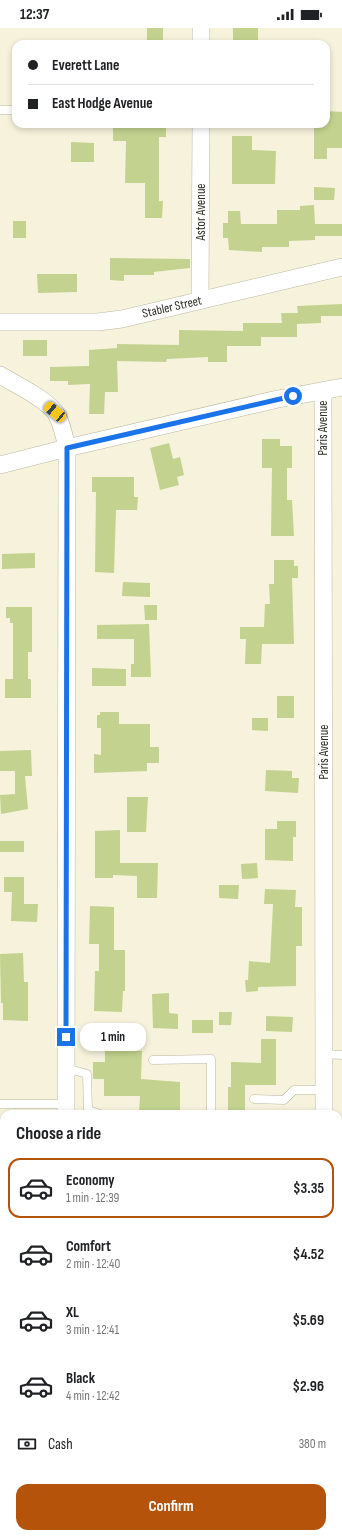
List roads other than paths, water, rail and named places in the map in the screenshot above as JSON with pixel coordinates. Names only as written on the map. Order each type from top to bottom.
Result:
[{"type":"street","points":[[201,28],[201,40]]},
{"type":"street","name":"Astor Avenue","points":[[200,300],[201,128]]},
{"type":"street","name":"Stabler Street","points":[[0,322],[98,322],[122,319],[342,267]]},
{"type":"street","points":[[0,375],[38,398],[55,412],[62,428],[67,448],[66,1109]]},
{"type":"street","points":[[0,465],[278,399],[342,387]]},
{"type":"street","name":"Paris Avenue","points":[[323,391],[324,1110]]},
{"type":"lane","points":[[0,110],[12,110]]},
{"type":"lane","points":[[324,1054],[342,1054]]},
{"type":"lane","points":[[153,1060],[210,1059],[211,1110]]},
{"type":"lane","points":[[66,1068],[88,1074],[88,1110]]},
{"type":"lane","points":[[254,1099],[284,1100],[294,1090],[324,1090]]},
{"type":"lane","points":[[0,1104],[66,1109]]}]
